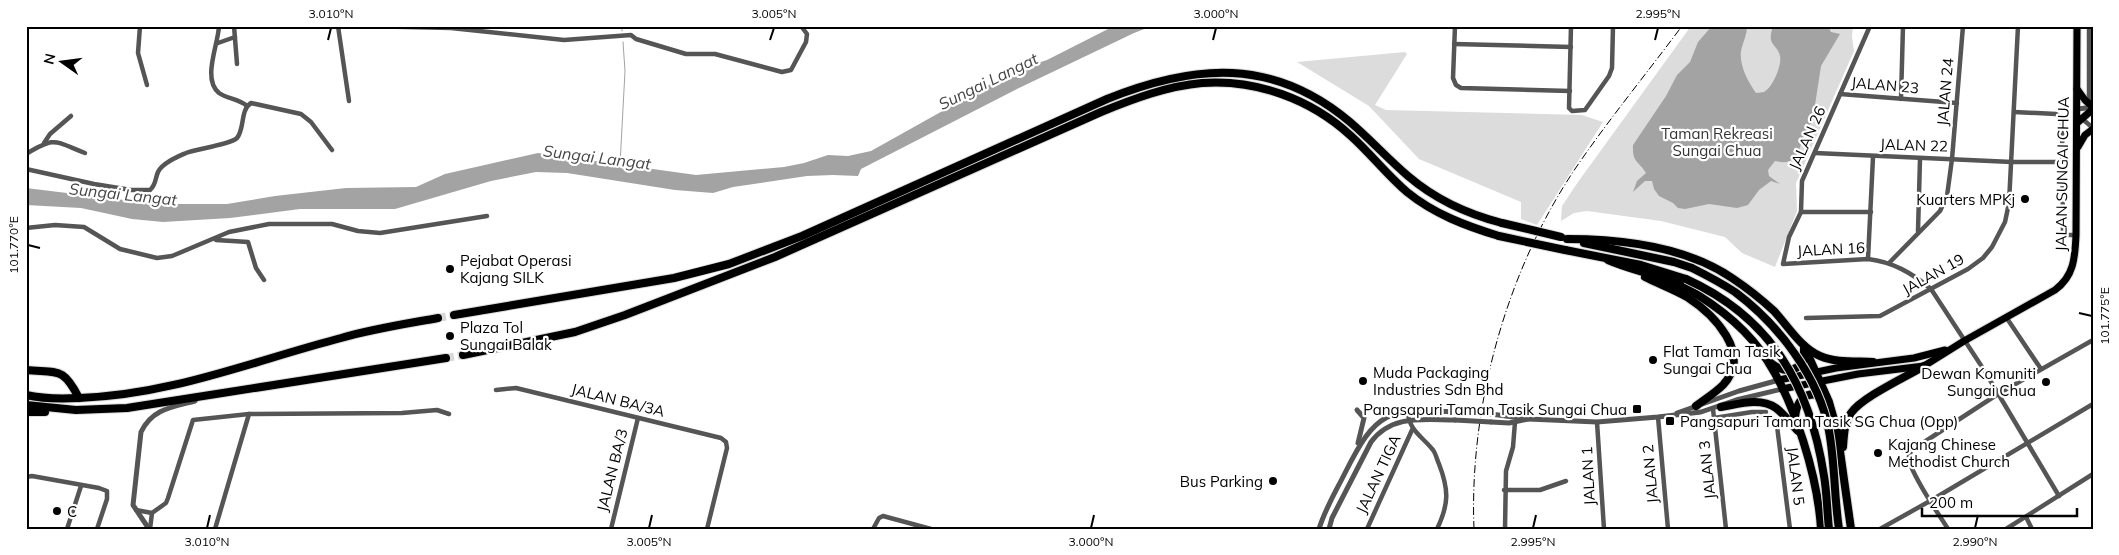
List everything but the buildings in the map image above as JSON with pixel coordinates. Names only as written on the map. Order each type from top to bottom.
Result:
[{"type":"highway","points":[[454,315],[674,278],[729,264],[802,236],[1107,98],[1154,82],[1203,72],[1246,74],[1271,80],[1310,95],[1333,109],[1350,122],[1409,177],[1431,194],[1474,216],[1674,262],[1692,268],[1735,292],[1771,324],[1789,346],[1803,368],[1821,404],[1828,428],[1835,472],[1839,529]]},
{"type":"highway","points":[[462,355],[575,332],[625,315],[775,257],[1110,109],[1152,94],[1201,83],[1229,83],[1253,86],[1285,95],[1303,103],[1335,122],[1352,136],[1408,193],[1430,208],[1472,228],[1499,236],[1608,260],[1641,265],[1686,279],[1711,292],[1743,314],[1770,343],[1792,375],[1805,399],[1824,476],[1829,529]]},
{"type":"highway","points":[[1564,238],[1613,241],[1671,251],[1700,260],[1731,277],[1756,295],[1813,352],[1828,359],[1873,362]]},
{"type":"highway","points":[[1608,260],[1686,297],[1711,317],[1727,336],[1734,355],[1730,374],[1723,385],[1696,406]]},
{"type":"highway","points":[[1629,269],[1672,282],[1704,300],[1742,330],[1767,360],[1778,380],[1800,433],[1818,495],[1821,529]]},
{"type":"highway","points":[[26,395],[58,399],[108,398],[145,393],[206,378],[342,338],[438,318]]},
{"type":"highway","points":[[1767,360],[1785,370],[1796,368],[1801,365],[1805,354],[1802,342]]},
{"type":"highway","points":[[1802,342],[1830,402],[1843,462],[1851,529]]},
{"type":"highway","points":[[26,412],[127,408],[446,358]]},
{"type":"highway","points":[[1843,462],[1846,422],[1852,412],[1867,399],[1924,366]]},
{"type":"highway","points":[[26,370],[61,373],[70,381],[80,398]]},
{"type":"highway","points":[[1795,420],[1798,404],[1808,395],[1821,395],[1830,402]]},
{"type":"highway","points":[[1717,408],[1756,402],[1767,403],[1780,412],[1800,433]]},
{"type":"highway","points":[[26,405],[56,410]]},
{"type":"main road","name":"JALAN SUNGAI CHUA","points":[[1782,389],[1820,380],[1924,366],[2054,290],[2066,281],[2074,262],[2076,235],[2079,116],[2077,26]]},
{"type":"main road","points":[[2077,88],[2085,100],[2093,107],[2079,116]]},
{"type":"main road","points":[[2077,148],[2093,128]]},
{"type":"main road","name":"JALAN SUNGAI CHUA","points":[[1778,380],[1873,362],[1914,358],[1938,353],[1954,347]]},
{"type":"street","points":[[140,26],[138,53],[147,85]]},
{"type":"street","points":[[219,26],[218,43],[210,72],[213,86],[225,97],[247,106],[256,103],[301,114],[311,122],[332,150]]},
{"type":"street","points":[[234,26],[236,64]]},
{"type":"street","points":[[338,26],[349,101]]},
{"type":"street","points":[[363,26],[452,28],[564,40],[631,35],[636,39],[686,54],[715,54],[786,72],[794,67],[806,42],[807,34],[801,26]]},
{"type":"street","points":[[1455,26],[1452,78],[1456,85],[1461,88],[1570,91]]},
{"type":"street","points":[[1571,26],[1569,108],[1572,111],[1585,110],[1609,76],[1612,68],[1613,26]]},
{"type":"street","points":[[1901,100],[1903,26]]},
{"type":"street","name":"JALAN 24","points":[[1889,263],[1943,206],[1948,190],[1952,159],[1964,26]]},
{"type":"street","name":"JALAN 19","points":[[1806,318],[1880,316],[1973,266],[1992,247],[2006,217],[2012,162],[2018,26]]},
{"type":"street","points":[[2089,26],[2089,95],[2093,107],[2079,116],[2093,128]]},
{"type":"street","name":"JALAN 26","points":[[1783,264],[1789,237],[1801,212],[1802,182],[1868,27]]},
{"type":"street","points":[[218,43],[235,37]]},
{"type":"street","points":[[1454,44],[1571,47]]},
{"type":"street","points":[[2078,56],[2089,56]]},
{"type":"street","name":"JALAN 23","points":[[1840,94],[1957,103]]},
{"type":"street","points":[[26,169],[94,184],[131,190],[150,190],[164,164],[186,153],[207,146],[227,144],[237,139],[247,106]]},
{"type":"street","points":[[2014,112],[2056,114],[2060,117],[2062,122],[2063,235],[2076,235]]},
{"type":"street","points":[[26,154],[44,143],[50,134],[71,116]]},
{"type":"street","points":[[44,143],[56,142],[84,153]]},
{"type":"street","name":"JALAN 22","points":[[1815,154],[2012,162],[2063,162]]},
{"type":"street","points":[[1868,259],[1873,157]]},
{"type":"street","points":[[1918,232],[1920,158]]},
{"type":"street","points":[[1801,212],[1871,212]]},
{"type":"street","points":[[26,228],[55,225],[84,228],[94,232],[116,247],[157,258],[172,256],[229,232],[269,224],[332,224],[358,232],[380,233],[487,216]]},
{"type":"street","points":[[216,240],[248,242],[254,263],[264,280]]},
{"type":"street","name":"JALAN 16","points":[[1783,264],[1868,259],[1889,263],[1912,274],[1931,290],[1998,394],[2059,496]]},
{"type":"street","points":[[2006,317],[2041,369]]},
{"type":"street","points":[[1948,529],[1909,462],[1909,454],[1912,450],[1998,394],[2093,340]]},
{"type":"street","points":[[1672,415],[1739,391],[1778,380]]},
{"type":"street","name":"JALAN BA/3A","points":[[496,390],[516,388],[721,438],[726,442],[727,448],[707,529]]},
{"type":"street","points":[[1319,529],[1358,446],[1375,424],[1390,415],[1408,412],[1455,412],[1528,419],[1597,422],[1701,412],[1736,400],[1782,389]]},
{"type":"street","points":[[150,529],[134,510],[133,500],[141,432],[146,422],[155,414],[221,392]]},
{"type":"street","points":[[1880,529],[2093,404]]},
{"type":"street","name":"JALAN 3","points":[[1717,408],[1714,418],[1726,529]]},
{"type":"street","points":[[134,510],[152,513],[166,503],[193,420],[249,414],[402,413],[437,410],[449,414]]},
{"type":"street","points":[[1358,410],[1364,418],[1358,446]]},
{"type":"street","points":[[1408,412],[1408,420],[1412,430],[1433,451],[1446,483],[1446,502],[1437,529]]},
{"type":"street","points":[[1714,418],[1752,412],[1766,412]]},
{"type":"street","points":[[215,529],[249,414]]},
{"type":"street","name":"JALAN 2","points":[[1658,417],[1668,529]]},
{"type":"street","name":"JALAN BA/3","points":[[611,529],[638,418]]},
{"type":"street","points":[[1328,529],[1371,442],[1378,432],[1389,425],[1408,420],[1516,422],[1528,419]]},
{"type":"street","points":[[1505,529],[1504,490],[1516,422]]},
{"type":"street","name":"JALAN 1","points":[[1597,422],[1604,529]]},
{"type":"street","name":"JALAN 5","points":[[1777,426],[1790,529]]},
{"type":"street","name":"JALAN TIGA","points":[[1367,529],[1412,430]]},
{"type":"street","points":[[2006,529],[2093,474]]},
{"type":"street","points":[[26,477],[32,476],[81,486],[104,488],[108,494],[97,529]]},
{"type":"street","points":[[1504,490],[1540,490],[1566,481]]},
{"type":"street","points":[[67,529],[81,486]]},
{"type":"street","points":[[150,529],[152,513]]},
{"type":"street","points":[[873,529],[879,518],[884,516],[931,529]]},
{"type":"street","points":[[2026,517],[2032,529]]},
{"type":"green space","name":"Taman Rekreasi Sungai Chua","points":[[1691,26],[1853,26],[1854,51],[1796,183],[1797,211],[1775,267],[1742,253],[1725,237],[1661,221],[1587,211],[1574,213],[1561,221],[1562,206],[1578,182]]},
{"type":"green space","points":[[1405,52],[1407,54],[1375,105],[1386,110],[1582,115],[1603,122],[1537,225],[1521,219],[1521,202],[1419,159],[1369,106],[1297,62]]},
{"type":"shaded area","points":[[1114,26],[1152,26],[1019,88],[861,169],[858,176],[807,176],[733,187],[713,193],[675,190],[567,173],[536,172],[491,181],[395,209],[300,209],[230,218],[163,222],[132,219],[81,208],[26,205],[26,188],[157,204],[227,204],[275,196],[346,188],[416,187],[445,174],[538,153],[696,175],[784,167],[828,155],[848,156],[871,151],[1014,71],[1047,60]]},
{"type":"shaded area","points":[[1712,26],[1747,26],[1741,51],[1741,62],[1747,79],[1756,93],[1764,92],[1771,86],[1780,65],[1779,52],[1771,41],[1773,27],[1828,26],[1831,32],[1840,34],[1821,66],[1815,118],[1807,129],[1797,155],[1789,161],[1775,161],[1768,170],[1769,176],[1780,184],[1771,181],[1759,190],[1748,205],[1737,208],[1709,204],[1685,209],[1678,208],[1673,203],[1659,196],[1654,189],[1652,181],[1645,181],[1633,192],[1637,181],[1646,173],[1635,159],[1633,145],[1666,96],[1677,75],[1690,62],[1698,42]]},
{"type":"waterway","points":[[622,26],[622,31]]},
{"type":"waterway","name":"Sungai Langat","points":[[620,165],[625,71],[623,42]]},
{"type":"tunnel","points":[[438,318],[454,315]]},
{"type":"tunnel","points":[[446,358],[463,355]]},
{"type":"railway","points":[[1474,529],[1474,482],[1478,434],[1497,340],[1512,293],[1552,206],[1577,166],[1682,26]]},
{"type":"place","name":"Kuarters MPKj","points":[[2025,199]]},
{"type":"place","name":"Pejabat Operasi Kajang SILK","points":[[450,269]]},
{"type":"place","name":"Plaza Tol Sungai Balak","points":[[450,336]]},
{"type":"place","name":"Flat Taman Tasik Sungai Chua","points":[[1653,360]]},
{"type":"place","name":"Muda Packaging Industries Sdn Bhd","points":[[1363,381]]},
{"type":"place","name":"Dewan Komuniti Sungai Chua","points":[[2046,382]]},
{"type":"place","name":"Pangsapuri Taman Tasik Sungai Chua","points":[[1637,409]]},
{"type":"place","name":"Pangsapuri Taman Tasik SG Chua (Opp)","points":[[1670,421]]},
{"type":"place","name":"Kajang Chinese Methodist Church","points":[[1878,453]]},
{"type":"place","name":"Bus Parking","points":[[1273,481]]},
{"type":"place","name":"C","points":[[57,511]]}]
